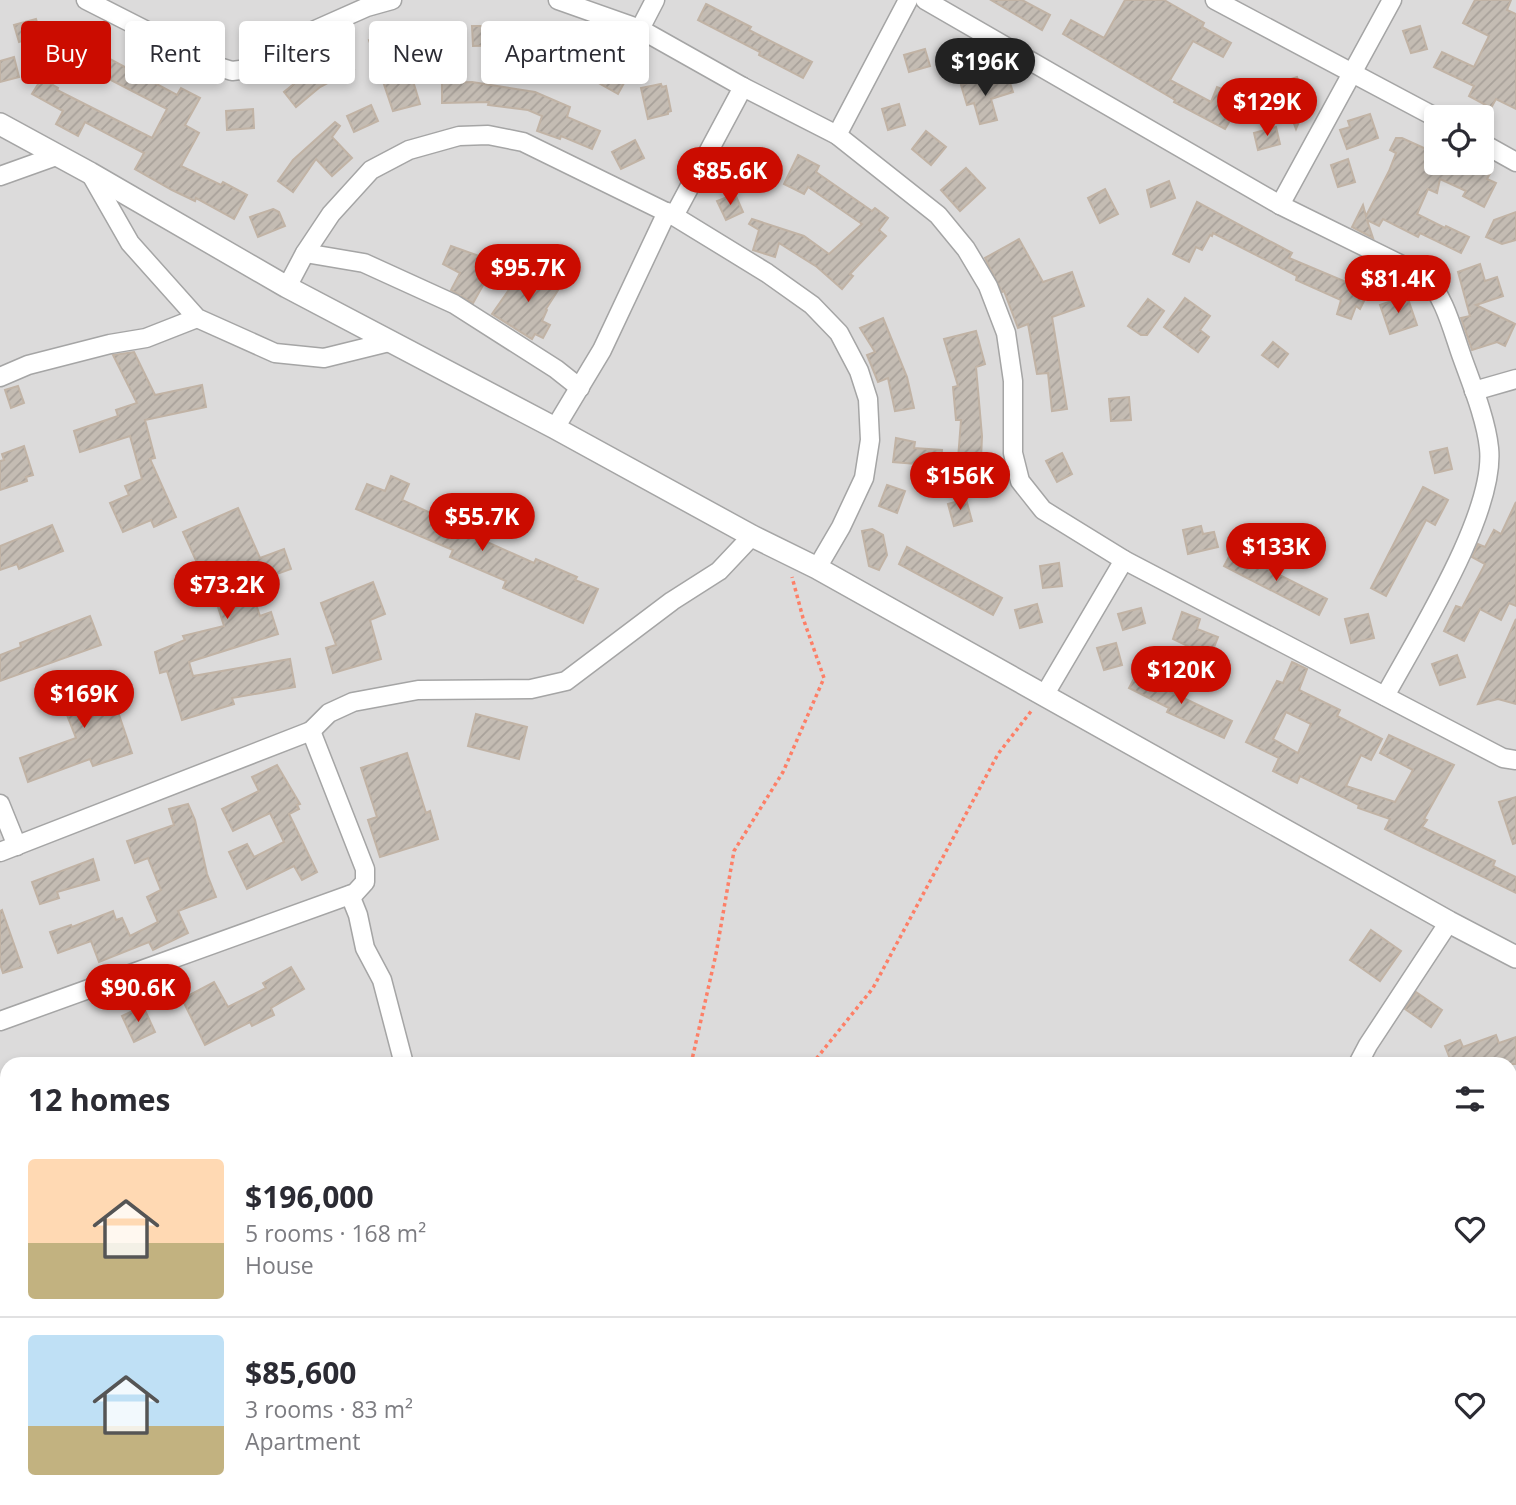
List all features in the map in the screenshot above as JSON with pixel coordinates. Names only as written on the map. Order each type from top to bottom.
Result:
[{"type":"street","points":[[86,0],[216,66],[232,71],[248,69],[306,34],[367,7],[392,0]]},
{"type":"street","points":[[558,0],[617,21]]},
{"type":"street","points":[[644,21],[655,0]]},
{"type":"street","points":[[837,135],[908,0]]},
{"type":"street","points":[[925,0],[1280,205],[1424,276],[1437,290],[1474,391],[1489,449],[1486,484],[1471,534],[1385,696]]},
{"type":"street","points":[[1215,0],[1424,111]]},
{"type":"street","points":[[1280,205],[1392,0]]},
{"type":"street","points":[[649,34],[743,87],[837,135],[939,215],[966,249],[988,286],[1006,333],[1013,381],[1013,453],[1020,481],[1043,510],[1124,560],[1503,758],[1516,760]]},
{"type":"street","points":[[555,428],[626,304],[670,214],[743,87]]},
{"type":"street","points":[[0,124],[287,287],[555,428],[752,536],[817,568],[1516,957]]},
{"type":"street","points":[[287,287],[305,253],[331,215],[371,170],[409,150],[459,136],[488,135],[523,142],[670,214],[767,273],[811,304],[839,333],[859,371],[868,398],[870,440],[864,478],[841,527],[817,568]]},
{"type":"street","points":[[1494,150],[1516,162]]},
{"type":"street","points":[[0,176],[57,156]]},
{"type":"street","points":[[90,173],[130,243],[197,318],[275,353],[324,358],[389,342]]},
{"type":"street","points":[[305,253],[363,263],[454,304],[556,369],[580,388]]},
{"type":"street","points":[[0,377],[28,365],[110,344],[146,338],[197,318]]},
{"type":"street","points":[[1474,391],[1516,379]]},
{"type":"street","points":[[0,804],[9,849],[311,732],[329,713],[354,702],[418,690],[531,689],[566,681],[672,601],[719,571],[752,536]]},
{"type":"street","points":[[1045,694],[1124,560]]},
{"type":"street","points":[[0,1021],[355,893],[365,882],[365,869],[311,732]]},
{"type":"street","points":[[350,895],[358,915],[365,948],[382,980],[402,1057]]},
{"type":"street","points":[[1362,1057],[1449,922]]},
{"type":"path","points":[[693,1057],[716,954],[734,851],[783,772],[824,678],[803,618],[785,552]]},
{"type":"path","points":[[819,1057],[873,988],[998,754],[1045,694]]},
{"type":"shaded area","points":[[0,0],[1516,0],[1516,1057],[0,1057]]},
{"type":"building","points":[[991,0],[1022,0],[1050,15],[1042,30]]},
{"type":"building","points":[[1125,0],[1164,0],[1204,23],[1202,27],[1231,43],[1223,57],[1193,41],[1170,80],[1211,102],[1217,87],[1237,95],[1230,112],[1234,114],[1225,129],[1174,102],[1175,100],[1063,34],[1071,20],[1104,38]]},
{"type":"building","points":[[1475,0],[1511,0],[1507,10],[1516,14],[1516,109],[1496,99],[1493,105],[1486,105],[1469,96],[1474,86],[1434,67],[1442,52],[1474,67],[1489,36],[1463,23]]},
{"type":"building","points":[[706,4],[751,27],[749,30],[812,62],[803,78],[698,20]]},
{"type":"building","points":[[21,23],[21,41],[19,42],[14,25]]},
{"type":"building","points":[[472,26],[481,26],[481,46],[473,46]]},
{"type":"building","points":[[1420,26],[1427,49],[1411,53],[1403,31]]},
{"type":"building","points":[[925,49],[930,66],[909,72],[904,55]]},
{"type":"building","points":[[14,57],[19,77],[0,82],[0,61]]},
{"type":"building","points":[[111,60],[125,67],[125,84],[156,84],[177,95],[181,88],[200,98],[185,125],[199,133],[181,166],[221,185],[223,182],[247,195],[234,219],[135,169],[144,153],[85,122],[78,136],[56,124],[63,111],[32,94],[38,84],[51,84],[58,88],[57,90],[152,138],[167,109],[111,80]]},
{"type":"building","points":[[1297,77],[1306,105],[1296,129],[1279,83]]},
{"type":"building","points":[[979,80],[981,87],[1009,80],[1013,92],[991,99],[997,120],[980,124],[974,103],[967,105],[961,85]]},
{"type":"building","points":[[467,82],[535,92],[570,107],[567,117],[600,131],[592,149],[561,136],[560,139],[537,131],[542,116],[528,110],[488,105],[489,102],[442,103],[442,84]]},
{"type":"building","points":[[294,84],[326,84],[296,107],[284,92]]},
{"type":"building","points":[[384,84],[414,84],[420,104],[393,111]]},
{"type":"building","points":[[600,84],[624,84],[618,94]]},
{"type":"building","points":[[661,84],[662,87],[666,86],[671,111],[648,119],[641,88]]},
{"type":"building","points":[[899,104],[905,125],[888,130],[882,109]]},
{"type":"building","points":[[371,105],[378,121],[354,132],[347,116]]},
{"type":"building","points":[[253,109],[254,128],[227,130],[226,111]]},
{"type":"building","points":[[1370,114],[1378,138],[1347,149],[1340,130],[1350,127],[1348,121]]},
{"type":"building","points":[[335,122],[340,126],[332,137],[352,158],[332,176],[316,159],[293,192],[278,181],[293,160]]},
{"type":"building","points":[[1276,127],[1280,144],[1258,150],[1254,133]]},
{"type":"building","points":[[926,131],[946,147],[931,165],[912,149]]},
{"type":"building","points":[[1396,138],[1402,138],[1424,148],[1424,175],[1489,175],[1487,179],[1496,183],[1484,207],[1463,196],[1466,191],[1440,179],[1437,193],[1428,189],[1417,214],[1469,237],[1461,253],[1420,233],[1418,237],[1383,219],[1379,226],[1367,220],[1373,238],[1352,227],[1363,205],[1366,216],[1389,171],[1396,153],[1390,150]]},
{"type":"building","points":[[635,140],[644,158],[621,169],[612,152]]},
{"type":"building","points":[[762,148],[772,172],[748,182],[738,158]]},
{"type":"building","points":[[798,155],[819,166],[816,172],[872,211],[875,208],[888,218],[879,230],[886,236],[850,274],[853,276],[842,289],[817,267],[779,243],[775,257],[753,250],[759,230],[749,224],[752,219],[804,236],[829,254],[862,224],[808,187],[804,194],[784,184]]},
{"type":"building","points":[[1348,159],[1355,182],[1338,187],[1331,165]]},
{"type":"building","points":[[966,168],[985,188],[960,211],[941,190]]},
{"type":"building","points":[[1169,181],[1175,198],[1151,207],[1147,190]]},
{"type":"building","points":[[1105,189],[1118,214],[1100,223],[1088,198]]},
{"type":"building","points":[[735,194],[743,212],[726,220],[717,201]]},
{"type":"building","points":[[1197,202],[1292,253],[1289,258],[1346,282],[1348,278],[1370,289],[1360,309],[1356,306],[1351,319],[1337,314],[1341,300],[1296,280],[1297,276],[1213,233],[1202,250],[1196,247],[1189,262],[1173,254]]},
{"type":"building","points":[[273,209],[279,212],[285,226],[258,237],[250,217]]},
{"type":"building","points":[[1516,212],[1516,240],[1502,244],[1486,237],[1494,220]]},
{"type":"building","points":[[1019,239],[1043,282],[1072,272],[1084,306],[1052,317],[1067,409],[1052,411],[1048,373],[1037,374],[1028,324],[1018,328],[1004,291],[1002,292],[985,258]]},
{"type":"building","points":[[451,246],[496,262],[473,303],[451,290],[460,273],[443,264]]},
{"type":"building","points":[[1480,264],[1485,281],[1497,277],[1503,296],[1476,305],[1515,324],[1505,346],[1497,342],[1472,350],[1461,318],[1470,316],[1458,272]]},
{"type":"building","points":[[522,271],[534,275],[536,271],[560,287],[542,321],[550,325],[543,338],[535,334],[532,339],[492,314]]},
{"type":"building","points":[[1407,296],[1417,325],[1390,334],[1380,305]]},
{"type":"building","points":[[1185,298],[1210,316],[1200,330],[1209,337],[1198,352],[1164,327]]},
{"type":"building","points":[[1148,299],[1164,311],[1147,335],[1141,335],[1128,326]]},
{"type":"building","points":[[883,318],[907,377],[914,408],[895,411],[888,378],[878,382],[867,355],[875,352],[860,328]]},
{"type":"building","points":[[976,331],[985,364],[976,367],[982,436],[981,460],[958,459],[961,420],[956,420],[953,387],[958,386],[944,339]]},
{"type":"building","points":[[1273,342],[1288,354],[1278,367],[1262,355]]},
{"type":"building","points":[[134,352],[155,395],[202,385],[206,407],[145,420],[155,458],[150,459],[176,517],[154,527],[151,520],[123,532],[110,503],[129,495],[125,486],[142,479],[130,436],[80,452],[74,431],[118,416],[116,410],[137,403],[113,355]]},
{"type":"building","points":[[18,386],[24,403],[11,408],[5,390]]},
{"type":"building","points":[[1129,397],[1131,420],[1111,421],[1109,399]]},
{"type":"building","points":[[896,438],[915,442],[914,448],[942,450],[941,466],[893,462]]},
{"type":"building","points":[[24,446],[33,475],[26,477],[27,481],[0,490],[0,461],[4,460],[2,454]]},
{"type":"building","points":[[1447,448],[1452,469],[1435,473],[1430,452]]},
{"type":"building","points":[[1062,453],[1072,474],[1057,482],[1046,461]]},
{"type":"building","points":[[391,476],[409,484],[402,500],[477,534],[476,537],[534,563],[536,559],[598,589],[583,623],[503,588],[506,581],[450,557],[453,550],[356,509],[367,484],[385,491]]},
{"type":"building","points":[[887,485],[905,491],[897,513],[879,506]]},
{"type":"building","points":[[1423,487],[1448,500],[1435,525],[1426,520],[1386,596],[1371,588]]},
{"type":"building","points":[[966,499],[972,521],[954,526],[948,504]]},
{"type":"building","points":[[1516,502],[1516,606],[1509,603],[1501,620],[1480,609],[1464,641],[1444,631],[1456,606],[1462,608],[1485,564],[1472,557],[1478,544],[1485,547],[1494,530],[1501,534]]},
{"type":"building","points":[[238,508],[260,558],[284,549],[291,569],[249,584],[260,616],[271,612],[278,634],[189,662],[193,676],[290,659],[295,687],[232,698],[234,704],[182,720],[167,671],[160,673],[155,652],[185,640],[183,636],[224,626],[204,563],[198,565],[183,532]]},
{"type":"building","points":[[52,525],[63,551],[19,569],[17,564],[0,570],[0,546]]},
{"type":"building","points":[[1201,526],[1203,534],[1214,532],[1218,547],[1188,554],[1183,530]]},
{"type":"building","points":[[872,529],[883,535],[887,555],[879,570],[869,566],[862,531]]},
{"type":"building","points":[[907,547],[1002,598],[993,615],[899,564]]},
{"type":"building","points":[[1232,551],[1327,599],[1319,615],[1224,566]]},
{"type":"building","points":[[1059,563],[1062,586],[1043,588],[1040,566]]},
{"type":"building","points":[[373,582],[385,614],[370,620],[381,659],[333,673],[326,648],[336,645],[321,603]]},
{"type":"building","points":[[1037,604],[1042,622],[1020,628],[1015,610]]},
{"type":"building","points":[[1141,608],[1145,623],[1123,630],[1118,614]]},
{"type":"building","points":[[1182,612],[1200,619],[1197,629],[1218,637],[1209,660],[1190,653],[1192,648],[1173,639]]},
{"type":"building","points":[[1368,614],[1374,638],[1351,643],[1345,619]]},
{"type":"building","points":[[90,616],[101,645],[0,681],[0,655],[21,647],[20,643]]},
{"type":"building","points":[[1516,619],[1516,704],[1498,699],[1478,704]]},
{"type":"building","points":[[1116,643],[1122,665],[1104,670],[1097,648]]},
{"type":"building","points":[[1457,655],[1465,677],[1440,685],[1432,664]]},
{"type":"building","points":[[1292,662],[1307,669],[1299,690],[1340,710],[1337,716],[1382,739],[1371,760],[1361,755],[1346,786],[1395,802],[1413,770],[1380,753],[1389,735],[1454,765],[1422,827],[1495,861],[1493,866],[1516,877],[1516,893],[1385,829],[1390,819],[1358,808],[1359,805],[1300,776],[1297,783],[1273,771],[1279,758],[1246,742],[1277,681],[1283,683]],"holes":[[[1286,712],[1311,724],[1298,753],[1273,739]]]},
{"type":"building","points":[[109,671],[117,688],[113,690],[118,702],[115,703],[132,753],[93,766],[90,759],[28,782],[20,758],[76,738],[58,692]]},
{"type":"building","points":[[1138,671],[1158,681],[1156,685],[1232,721],[1224,738],[1167,712],[1169,708],[1129,688]]},
{"type":"building","points":[[476,714],[527,727],[519,759],[468,746]]},
{"type":"building","points":[[407,753],[426,813],[430,811],[438,839],[380,857],[368,820],[377,817],[361,768]]},
{"type":"building","points":[[277,765],[300,804],[297,805],[299,809],[289,814],[317,872],[302,880],[294,866],[247,889],[229,852],[247,844],[254,857],[284,842],[270,813],[233,831],[222,809],[259,791],[252,777]]},
{"type":"building","points":[[1516,797],[1516,843],[1513,844],[1499,802]]},
{"type":"building","points":[[188,804],[216,897],[178,911],[188,933],[153,950],[149,942],[99,962],[91,941],[58,953],[50,932],[71,925],[72,927],[113,911],[116,920],[122,918],[130,936],[158,922],[147,897],[161,890],[148,858],[135,863],[127,841],[174,825],[169,809]]},
{"type":"building","points":[[93,859],[99,880],[57,892],[59,898],[40,904],[32,882]]},
{"type":"building","points":[[2,910],[22,967],[3,973],[0,964]]},
{"type":"building","points":[[1371,930],[1401,951],[1380,981],[1350,960]]},
{"type":"building","points":[[291,967],[304,989],[271,1008],[274,1015],[252,1026],[250,1022],[205,1045],[182,999],[214,982],[228,1007],[266,988],[263,983]]},
{"type":"building","points":[[1416,992],[1442,1010],[1431,1027],[1405,1009]]},
{"type":"building","points":[[143,1006],[155,1032],[134,1042],[122,1016]]},
{"type":"building","points":[[1496,1035],[1499,1043],[1516,1037],[1516,1057],[1449,1057],[1445,1046],[1460,1040],[1463,1047]]}]
